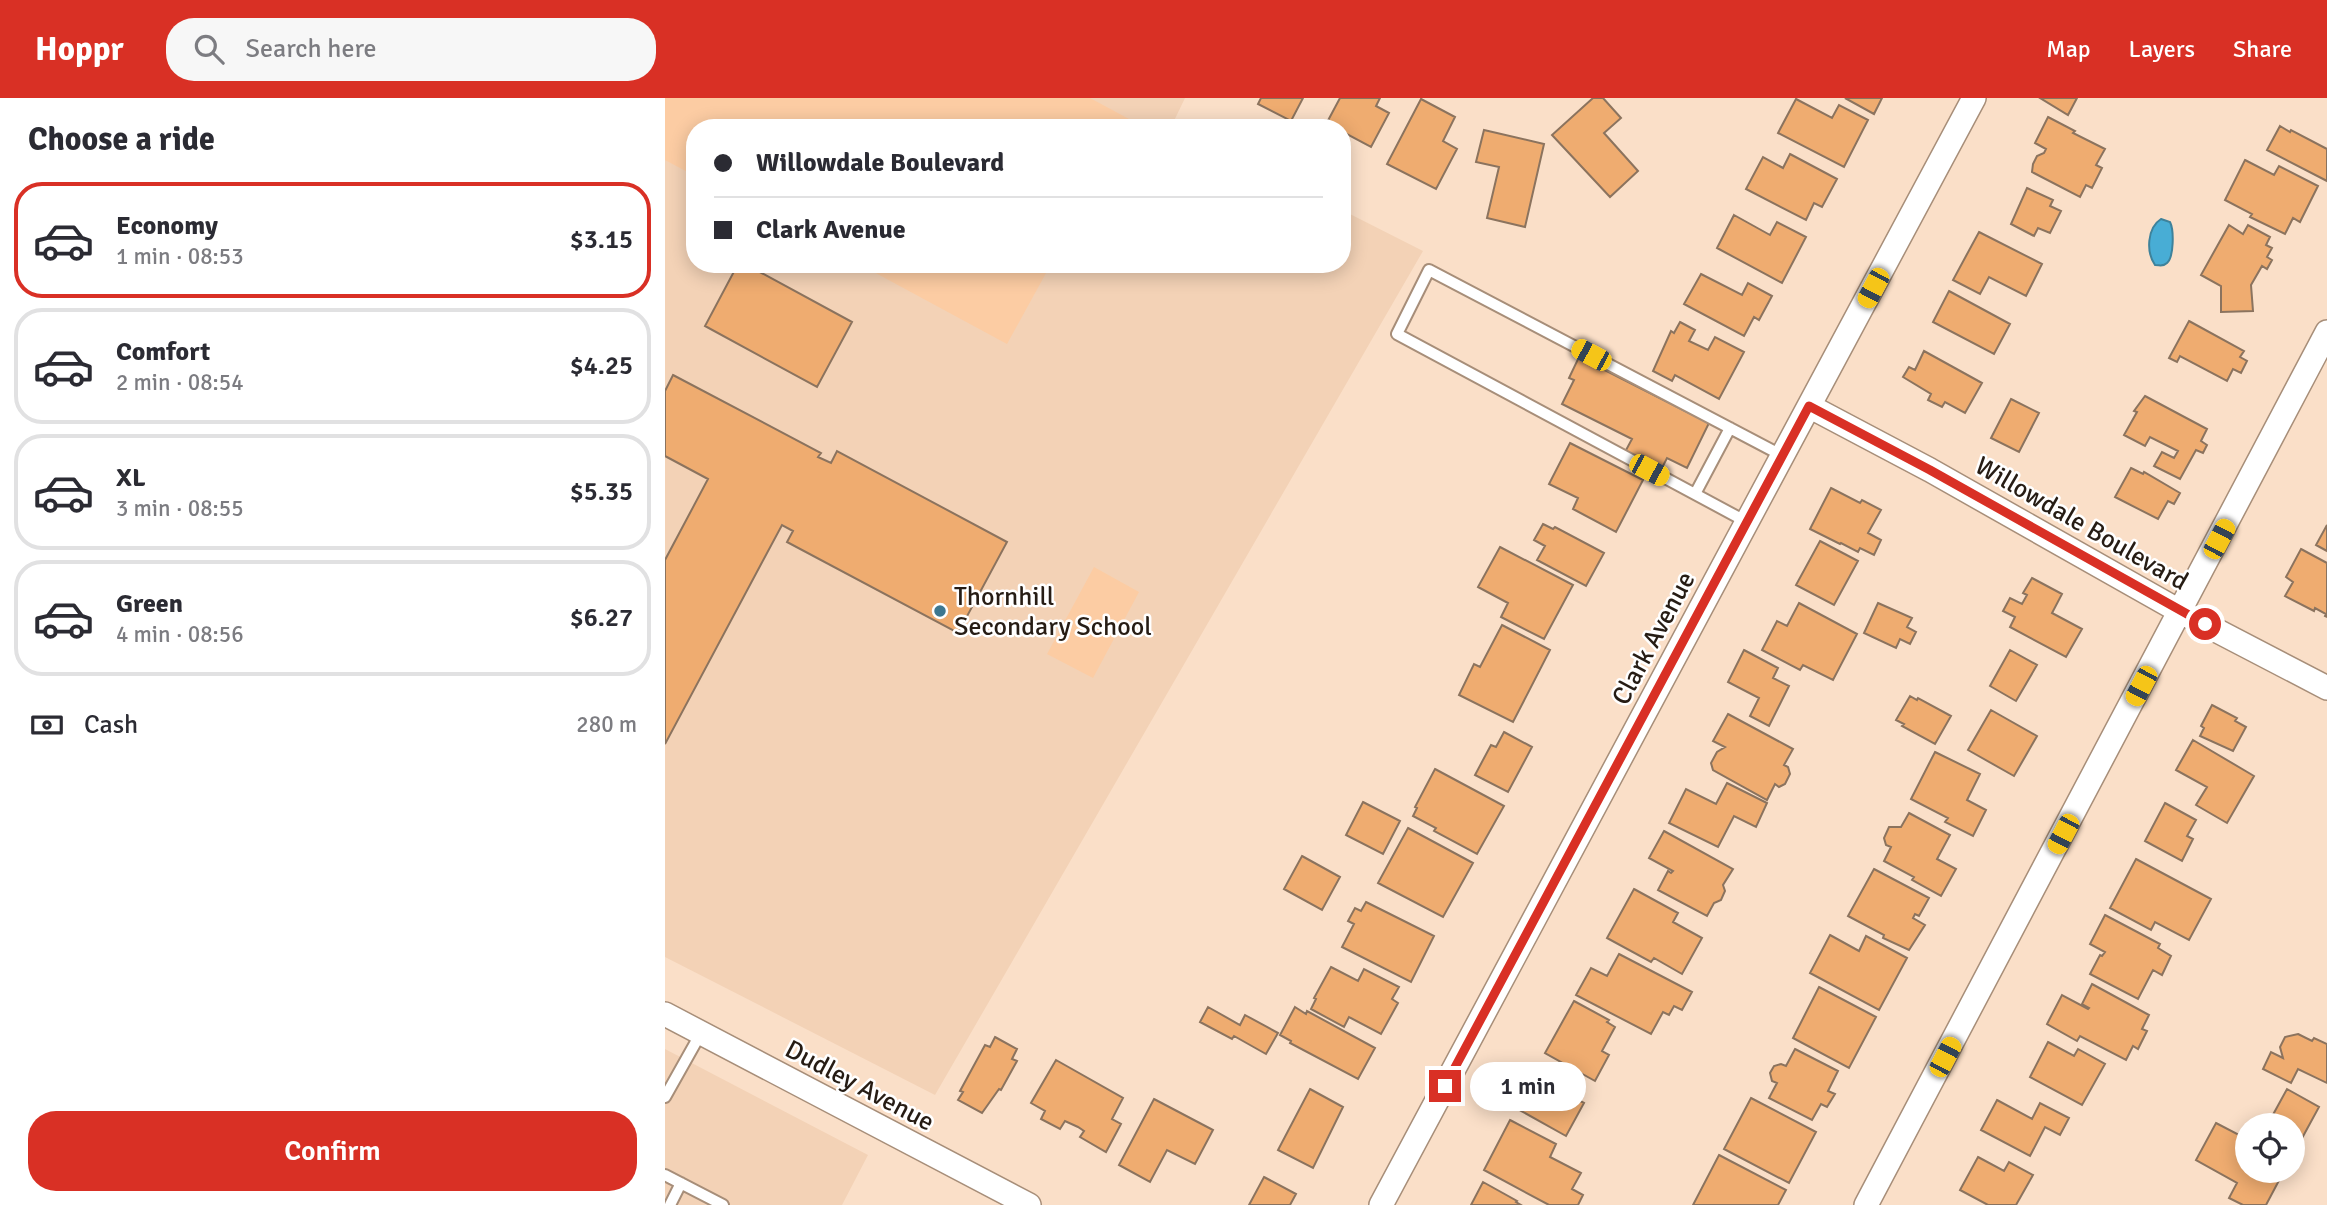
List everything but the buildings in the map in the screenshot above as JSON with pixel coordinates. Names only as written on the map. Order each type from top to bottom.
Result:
[{"type":"street","name":"Clark Avenue","points":[[1381,1205],[1975,98]]},
{"type":"street","points":[[1866,1205],[2327,332]]},
{"type":"street","name":"Willowdale Boulevard","points":[[1809,406],[1930,470],[2181,612],[2327,688]]},
{"type":"street","name":"Dudley Avenue","points":[[665,1014],[1029,1205]]},
{"type":"lane","points":[[1747,522],[1397,334],[1429,270],[1783,456]]},
{"type":"lane","points":[[1695,494],[1730,428]]},
{"type":"lane","points":[[665,1097],[701,1033]]},
{"type":"lane","points":[[665,1175],[723,1205]]},
{"type":"lane","points":[[670,1205],[681,1183]]},
{"type":"shaded area","name":"Thornhill Secondary School","points":[[665,98],[1185,98],[1175,119],[686,119],[686,273],[1351,273],[1351,215],[1423,251],[935,1095],[665,957]]},
{"type":"shaded area","points":[[665,98],[1090,98],[1129,119],[686,119],[686,171],[665,160]]},
{"type":"shaded area","points":[[876,273],[1046,273],[1007,344]]},
{"type":"shaded area","points":[[1094,567],[1139,592],[1093,678],[1047,654]]},
{"type":"shaded area","points":[[665,1049],[868,1155],[842,1205],[665,1205]]},
{"type":"water","points":[[2161,219],[2170,222],[2173,237],[2169,260],[2161,266],[2155,265],[2152,260],[2149,240],[2153,228]]},
{"type":"place","name":"Thornhill Secondary School","points":[[940,611]]},
{"type":"route","points":[[1445,1086],[1809,406],[1930,470],[2205,624]]}]
